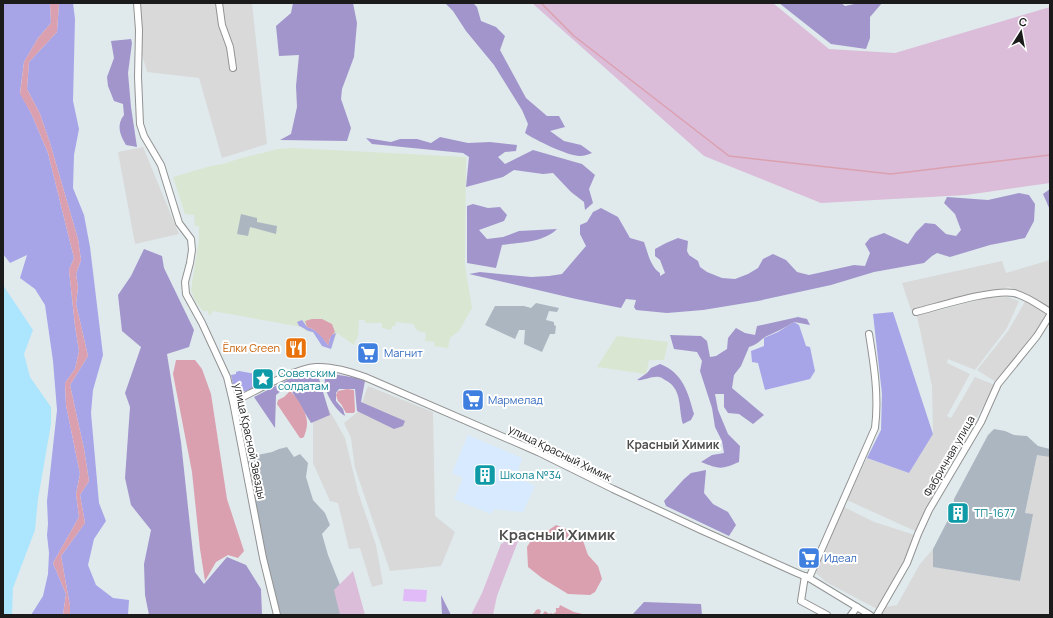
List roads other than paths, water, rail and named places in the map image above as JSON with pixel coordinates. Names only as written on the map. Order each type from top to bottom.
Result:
[{"type":"street","name":"улица Красной Звезды","points":[[137,3],[139,30],[138,77],[140,124],[144,136],[161,165],[179,223],[190,239],[192,246],[185,282],[186,294],[202,323],[227,377],[263,558],[276,615]]},
{"type":"street","points":[[219,3],[222,25],[230,47],[233,68]]},
{"type":"street","points":[[916,312],[978,297],[1007,293],[1018,294],[1050,314]]},
{"type":"street","name":"Фабричная улица","points":[[877,615],[907,563],[929,510],[981,422],[998,384],[1037,336],[1050,314]]},
{"type":"street","points":[[827,615],[802,603],[800,598],[807,577],[875,428],[877,402],[876,377],[869,334]]},
{"type":"street","name":"улица Красный Химик","points":[[233,402],[285,377],[309,368],[322,367],[355,373],[370,378],[538,452],[613,489],[807,577],[870,615]]},
{"type":"street","points":[[851,615],[858,607]]},
{"type":"waterway","points":[[541,3],[574,36],[729,156],[891,174],[1050,155]]},
{"type":"place","name":"Ёлки Green","points":[[296,348]]},
{"type":"place","name":"Магнит","points":[[368,353]]},
{"type":"place","name":"Советским солдатам","points":[[263,379]]},
{"type":"place","name":"Мармелад","points":[[473,400]]},
{"type":"place","name":"Школа №34","points":[[485,475]]},
{"type":"place","name":"ТП-1677","points":[[958,513]]},
{"type":"place","name":"Идеал","points":[[809,558]]},
{"type":"district","name":"Красный Химик","points":[[673,445]]},
{"type":"district","name":"Красный Химик","points":[[557,535]]}]
